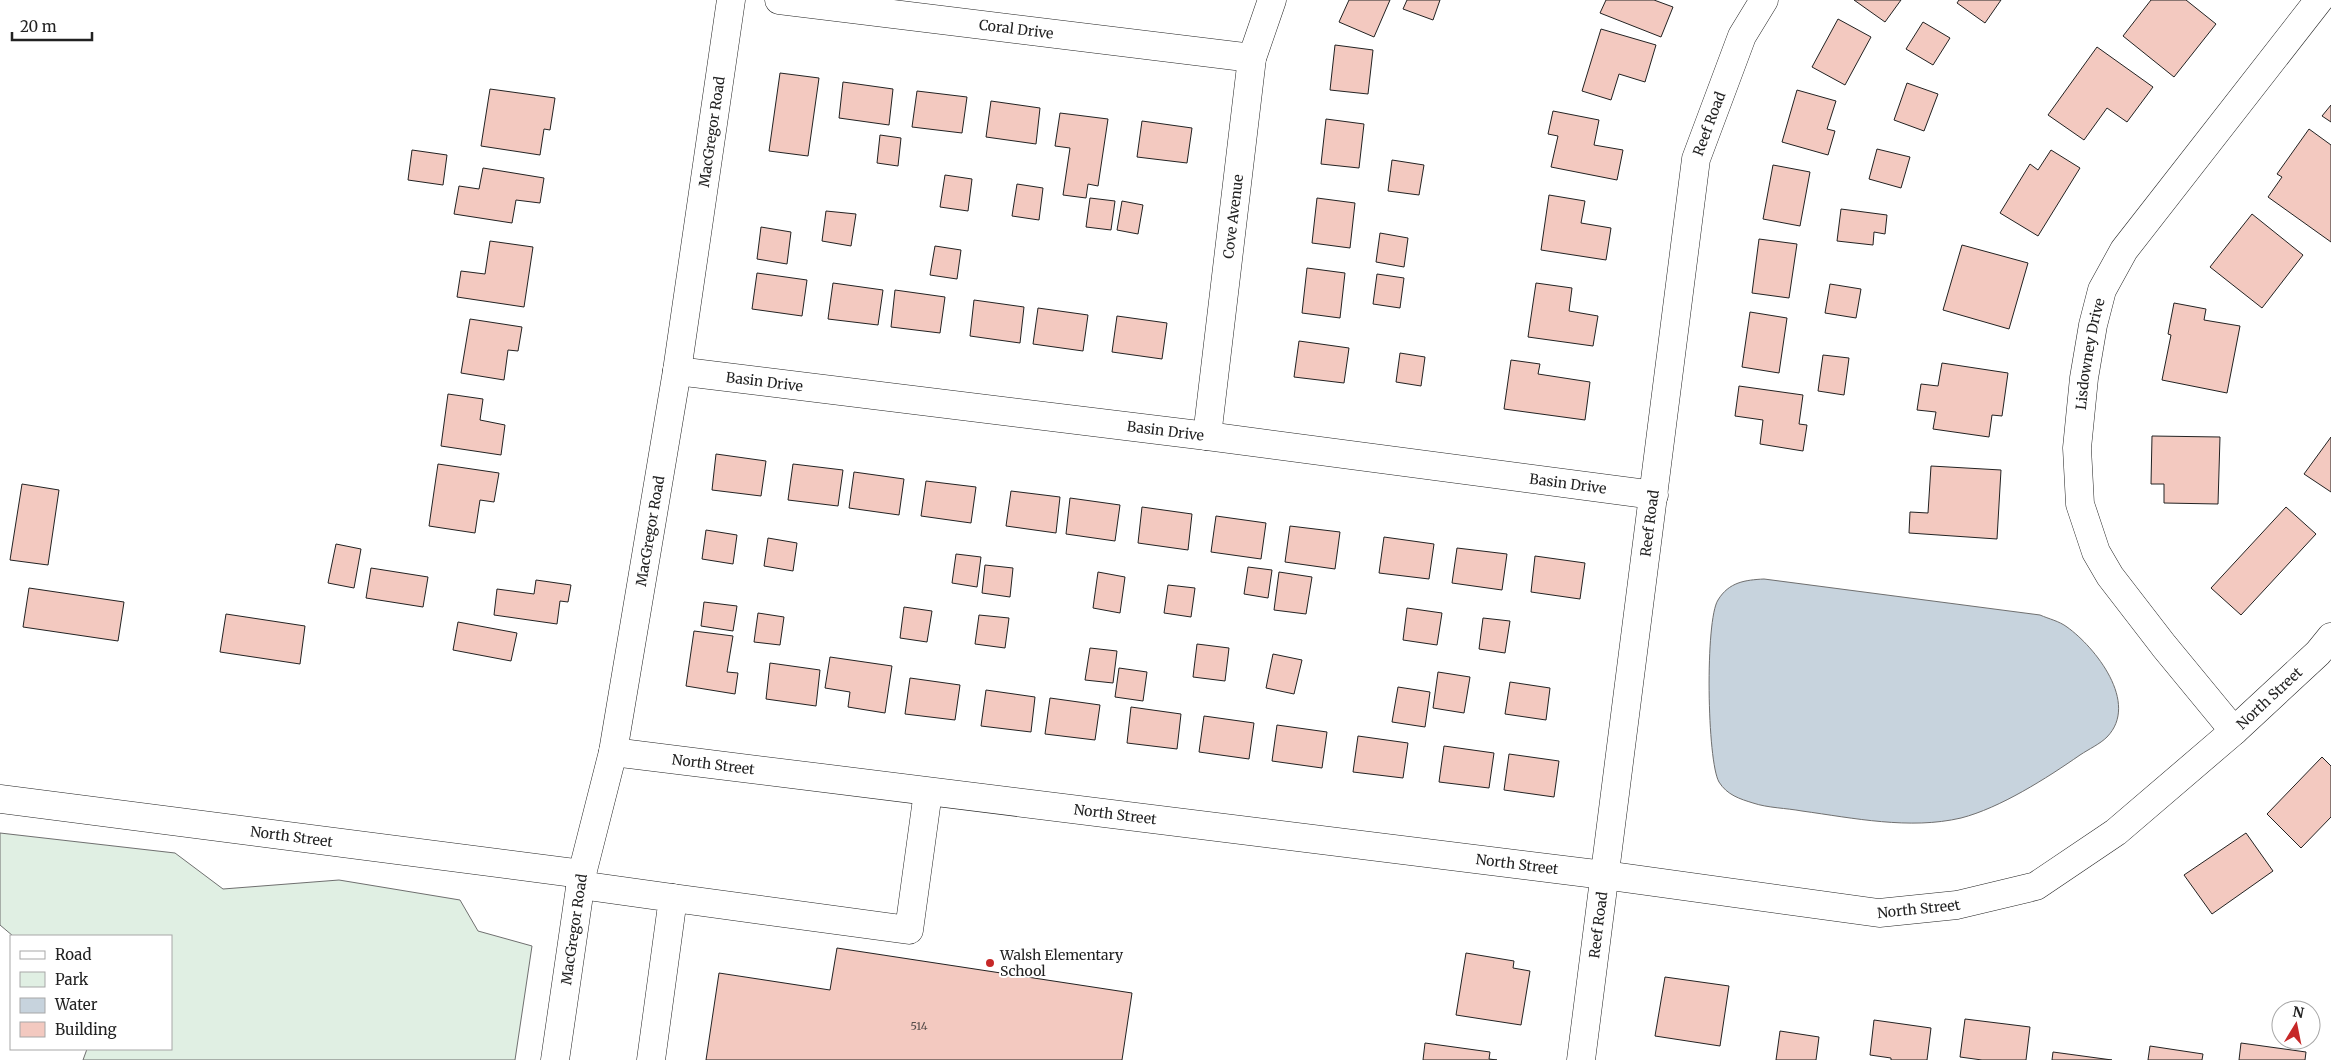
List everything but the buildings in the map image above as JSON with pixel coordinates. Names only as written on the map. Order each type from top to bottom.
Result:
[{"type":"street","name":"MacGregor Road","points":[[554,1060],[581,880],[613,752],[677,371],[731,0]]},
{"type":"street","name":"Coral Drive","points":[[779,0],[1252,58]]},
{"type":"street","name":"Cove Avenue","points":[[1207,436],[1252,58],[1272,0]]},
{"type":"street","name":"Reef Road","points":[[1581,1060],[1696,159],[1742,36],[1764,0]]},
{"type":"street","name":"Lisdowney Drive","points":[[2234,731],[2110,576],[2096,552],[2080,504],[2077,473],[2079,413],[2093,325],[2102,290],[2124,250],[2319,0]]},
{"type":"street","name":"Basin Drive","points":[[677,371],[1207,436],[1654,495]]},
{"type":"street","name":"North Street","points":[[613,752],[1604,875],[1879,912],[1957,904],[2036,886],[2116,832],[2234,731],[2318,653],[2331,637]]},
{"type":"street","name":"North Street","points":[[0,799],[581,880],[673,898],[909,930],[928,792]]},
{"type":"street","points":[[652,1060],[673,898]]},
{"type":"green space","points":[[0,833],[175,853],[223,889],[339,880],[460,900],[478,931],[532,946],[515,1060],[83,1060],[87,1050],[172,1050],[172,935],[12,935],[0,925]]},
{"type":"water","points":[[1764,579],[2040,615],[2067,627],[2090,648],[2101,662],[2110,677],[2116,693],[2119,708],[2116,723],[2107,737],[2101,742],[2053,773],[2007,800],[1961,818],[1922,823],[1882,822],[1765,806],[1739,798],[1722,786],[1715,769],[1709,691],[1711,634],[1714,613],[1722,594],[1738,583]]},
{"type":"place","name":"Walsh Elementary School","points":[[990,963]]}]
